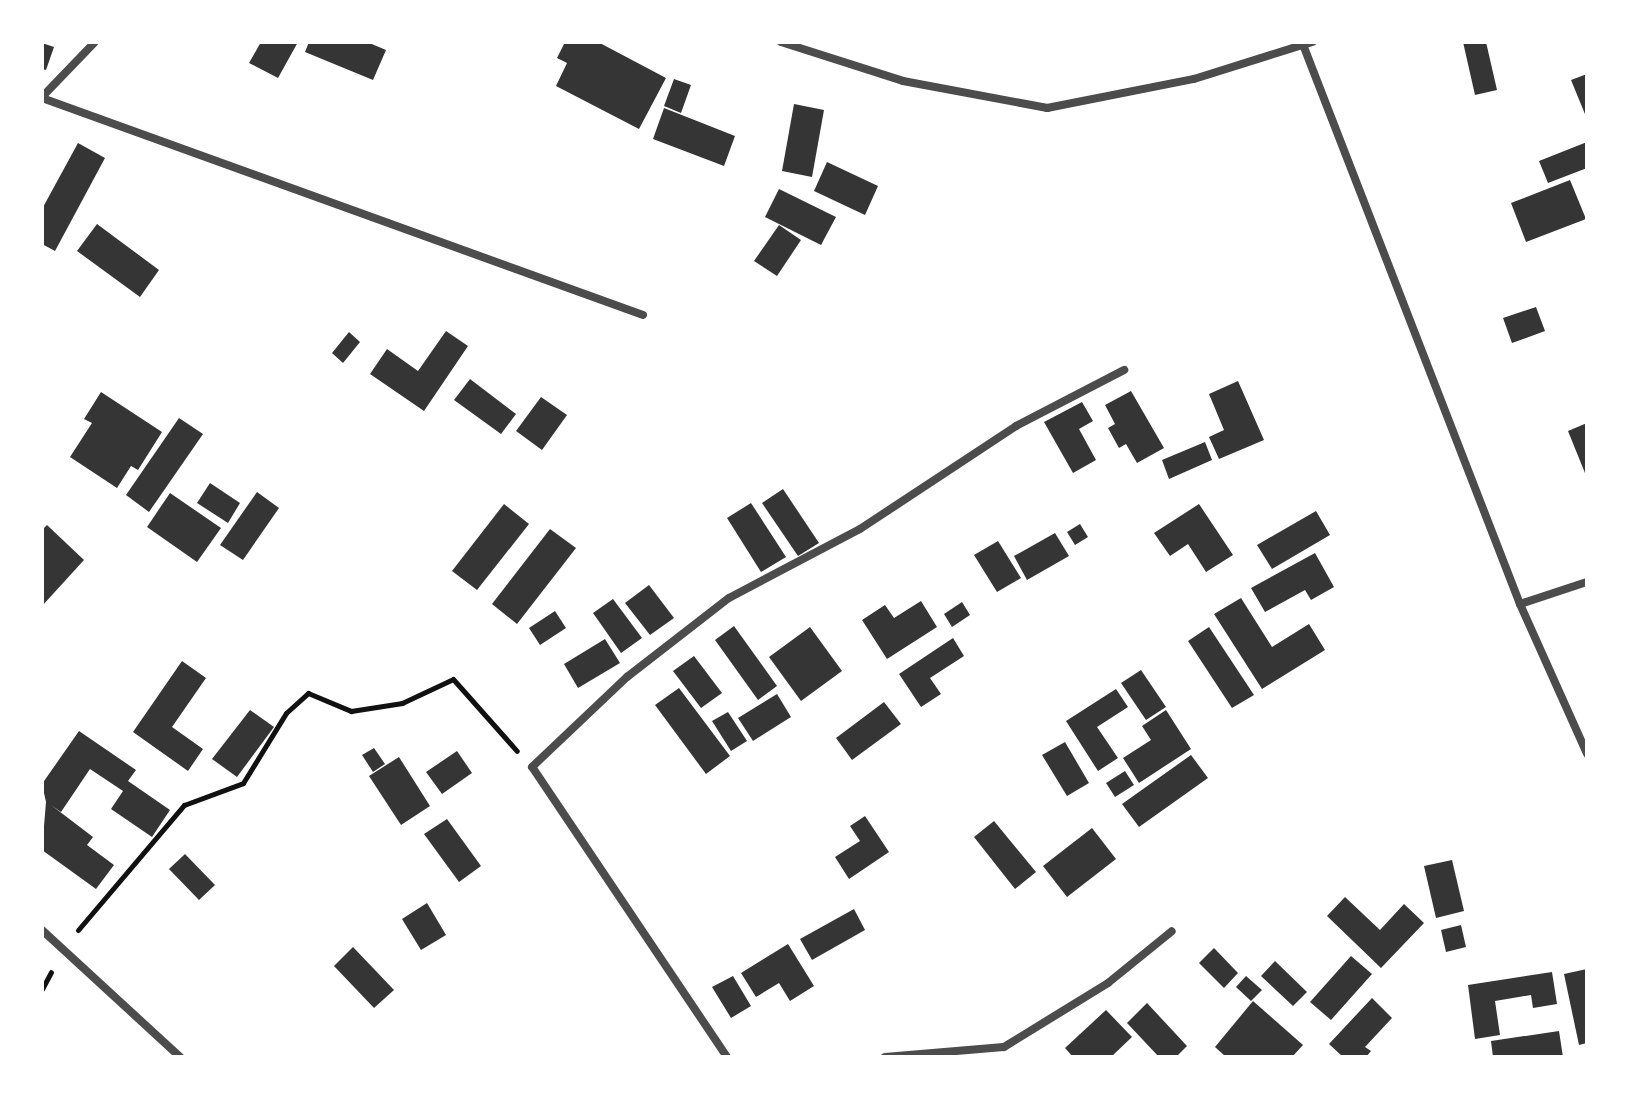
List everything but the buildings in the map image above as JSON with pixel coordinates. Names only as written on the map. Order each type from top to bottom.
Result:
[{"type":"street","points":[[95,42],[42,98],[643,315]]},
{"type":"street","points":[[781,42],[890,77],[1047,108],[1194,79],[1306,43],[1520,604],[1587,754]]},
{"type":"street","points":[[727,1057],[532,767],[627,677],[729,598],[860,529],[1016,426],[1124,370]]},
{"type":"street","points":[[1520,604],[1587,582]]},
{"type":"street","points":[[42,930],[66,947],[180,1057]]},
{"type":"street","points":[[885,1057],[1004,1047],[1108,983],[1172,931]]},
{"type":"path","points":[[42,989],[89,913],[184,805],[243,783],[286,713],[308,693],[351,711],[402,703],[453,679],[532,767]]}]
